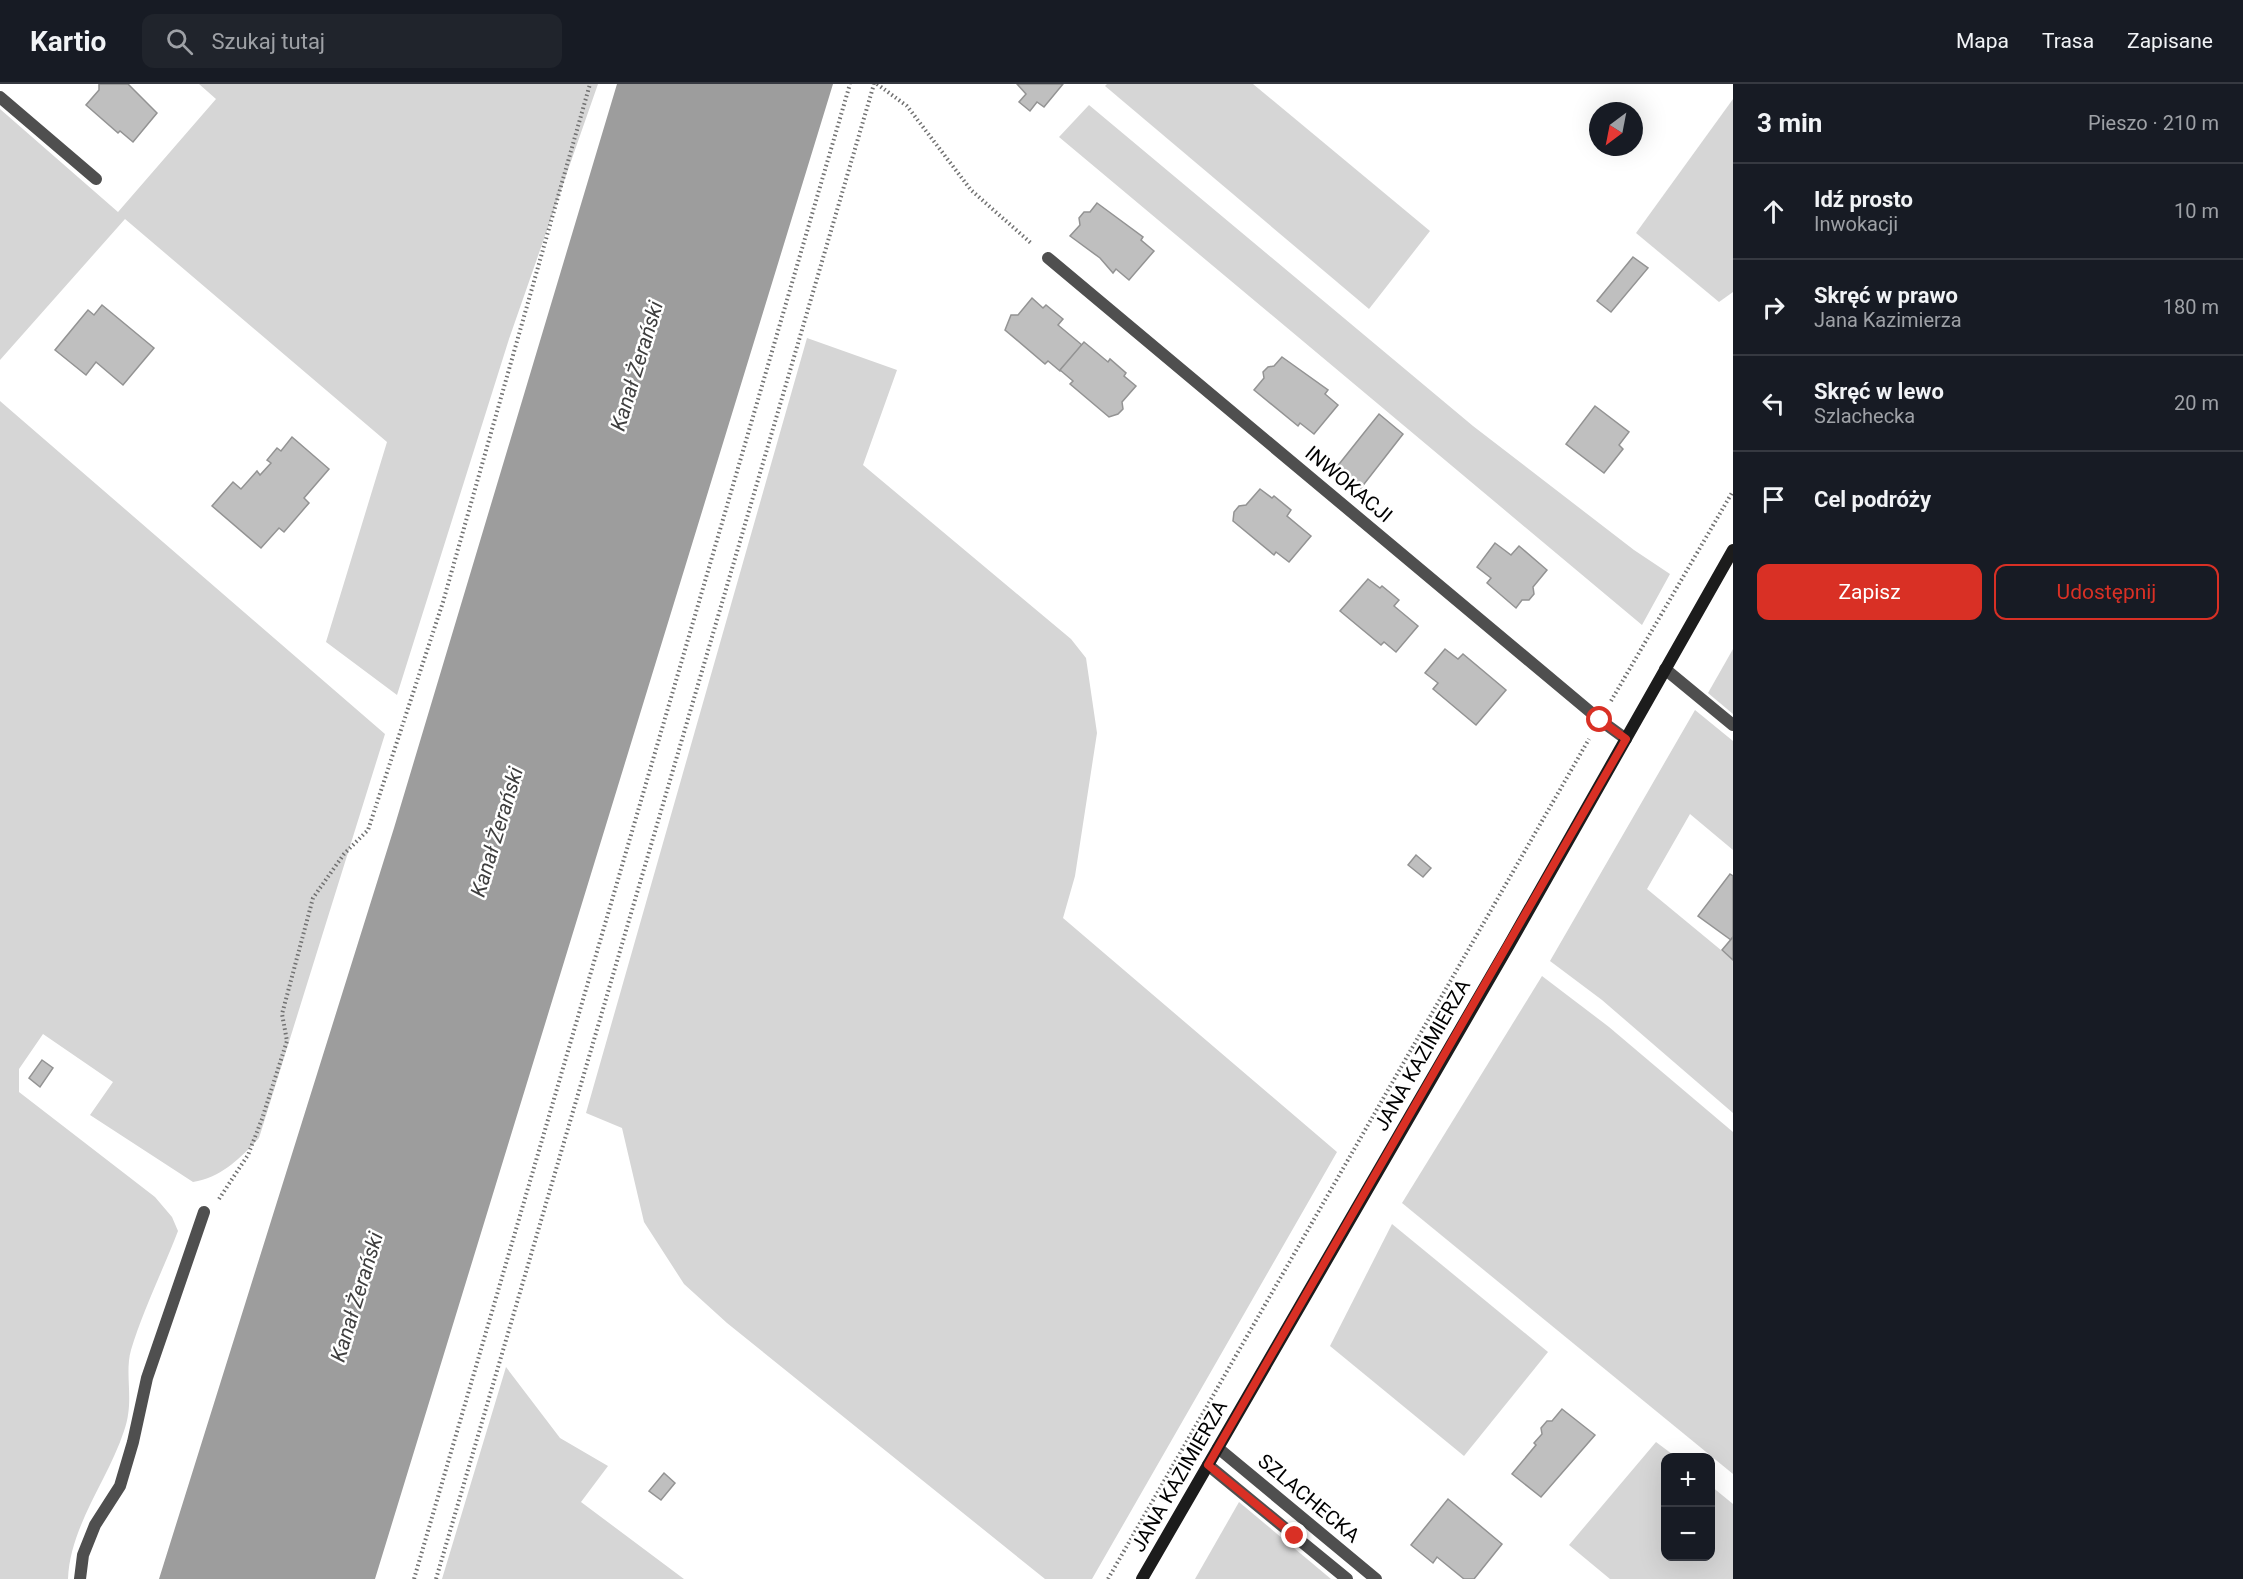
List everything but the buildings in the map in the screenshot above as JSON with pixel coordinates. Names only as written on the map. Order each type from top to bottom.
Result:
[{"type":"main road","name":"JANA KAZIMIERZA","points":[[1142,1579],[1733,550]]},
{"type":"street","points":[[0,96],[96,179]]},
{"type":"street","name":"INWOKACJI","points":[[1048,258],[1600,720],[1626,739]]},
{"type":"street","points":[[1665,669],[1733,725]]},
{"type":"street","points":[[80,1579],[83,1555],[95,1525],[120,1486],[134,1443],[147,1378],[204,1212]]},
{"type":"street","name":"SZLACHECKA","points":[[1218,1448],[1376,1579]]},
{"type":"street","name":"SZLACHECKA","points":[[1208,1465],[1347,1579]]},
{"type":"path","points":[[204,1212],[223,1196],[248,1155],[262,1119],[287,1041],[282,1014],[313,898],[344,854],[368,830],[443,602],[590,84]]},
{"type":"path","points":[[414,1579],[850,84]]},
{"type":"path","points":[[436,1579],[876,84],[907,106],[971,190],[1048,258]]},
{"type":"path","points":[[1108,1579],[1733,491]]},
{"type":"shaded area","points":[[199,84],[598,84],[509,339],[397,695],[326,642],[387,442],[125,219],[0,360],[0,109],[118,212],[216,99]]},
{"type":"shaded area","points":[[1107,84],[1253,84],[1430,231],[1369,309],[1105,86]]},
{"type":"shaded area","points":[[1733,99],[1733,292],[1719,302],[1636,233]]},
{"type":"shaded area","points":[[1089,105],[1473,426],[1634,550],[1670,574],[1642,625],[1059,137]]},
{"type":"shaded area","points":[[807,338],[897,370],[863,465],[1071,639],[1086,658],[1097,733],[1075,876],[1063,918],[1337,1152],[1092,1579],[1045,1579],[727,1323],[684,1284],[644,1222],[622,1128],[586,1113]]},
{"type":"shaded area","points":[[0,401],[385,734],[259,1138],[237,1160],[213,1176],[193,1182],[90,1115],[113,1082],[43,1034],[19,1069],[19,1092],[155,1197],[172,1217],[178,1231],[131,1350],[128,1369],[129,1409],[124,1431],[75,1540],[68,1579],[0,1579]]},
{"type":"shaded area","points":[[1733,649],[1733,714],[1708,693]]},
{"type":"shaded area","points":[[1695,710],[1733,741],[1733,850],[1690,814],[1647,889],[1733,960],[1733,1113],[1602,1000],[1550,961]]},
{"type":"shaded area","points":[[1542,976],[1609,1027],[1733,1132],[1733,1474],[1715,1459],[1715,1453],[1707,1453],[1402,1203]]},
{"type":"shaded area","points":[[1392,1224],[1548,1352],[1464,1456],[1330,1346]]},
{"type":"shaded area","points":[[506,1367],[560,1438],[608,1466],[581,1502],[684,1579],[442,1579]]},
{"type":"shaded area","points":[[1656,1442],[1671,1453],[1661,1453],[1661,1561],[1715,1561],[1715,1489],[1733,1504],[1733,1579],[1610,1579],[1569,1545]]},
{"type":"shaded area","points":[[1239,1502],[1331,1579],[1195,1579]]},
{"type":"water","name":"Kanał Żerański","points":[[617,84],[833,84],[375,1579],[159,1579],[394,828]]},
{"type":"route","points":[[1295,1536],[1208,1465],[1626,739],[1600,720]]}]
